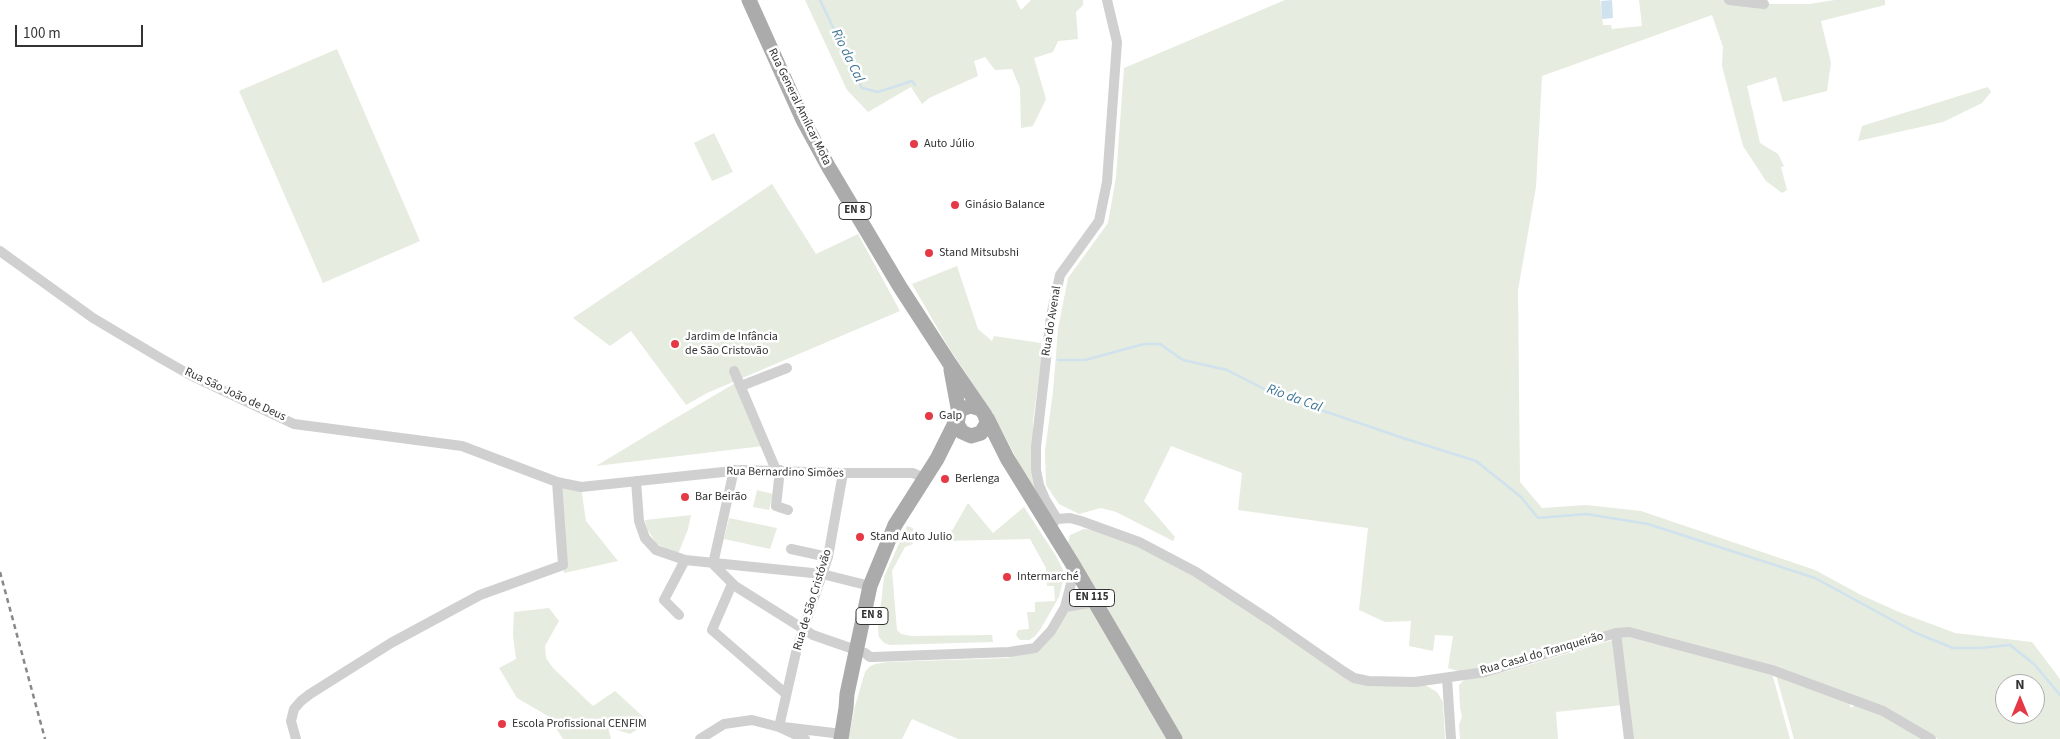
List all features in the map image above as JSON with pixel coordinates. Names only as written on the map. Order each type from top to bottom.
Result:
[{"type":"main road","name":"Rua General Amílcar Mota","points":[[749,0],[819,151],[900,287],[983,414]]},
{"type":"main road","name":"Rua General Amílcar Mota","points":[[950,364],[958,416]]},
{"type":"main road","points":[[958,416],[962,410],[971,406],[983,414]]},
{"type":"main road","name":"EN 115","points":[[983,414],[1007,458],[1053,523],[1094,602],[1175,739]]},
{"type":"main road","name":"EN 8","points":[[936,459],[984,430],[983,414]]},
{"type":"main road","name":"EN 8","points":[[958,416],[959,428],[966,435],[974,436]]},
{"type":"main road","name":"EN 8","points":[[841,736],[860,652],[873,611],[872,582],[895,525],[936,459],[958,416]]},
{"type":"main road","name":"EN 115","points":[[974,436],[1007,458]]},
{"type":"street","name":"Rua do Avenal","points":[[1053,523],[1039,485],[1036,470],[1036,447],[1051,316],[1060,275],[1099,221],[1107,182],[1117,42],[1108,0]]},
{"type":"street","points":[[1729,0],[1764,4]]},
{"type":"street","name":"Rua São João de Deus","points":[[0,251],[93,318],[162,359],[192,376],[294,424],[462,446],[557,482]]},
{"type":"street","points":[[741,386],[787,368]]},
{"type":"street","points":[[734,371],[778,470],[776,506],[788,510]]},
{"type":"street","points":[[713,564],[734,470]]},
{"type":"street","name":"Rua Bernardino Simões","points":[[557,482],[581,487],[734,470],[912,473],[924,478]]},
{"type":"street","name":"Rua de São Cristóvão","points":[[779,727],[803,628],[828,557],[843,473]]},
{"type":"street","points":[[636,481],[639,521],[645,538],[656,550],[684,560],[822,574],[872,582]]},
{"type":"street","points":[[296,739],[291,721],[294,709],[310,694],[391,643],[480,595],[563,565],[557,482]]},
{"type":"street","name":"Rua Casal do Tranqueirão","points":[[1053,523],[1070,518],[1140,542],[1196,572],[1354,678],[1368,681],[1415,682],[1485,672],[1616,633],[1629,632],[1772,670],[1883,711],[1931,739]]},
{"type":"street","points":[[791,549],[828,557]]},
{"type":"street","points":[[679,615],[664,600],[684,560]]},
{"type":"street","points":[[713,564],[732,584],[813,635],[860,652],[870,650],[882,655],[1009,652],[1035,648],[1051,631],[1066,607],[1075,568]]},
{"type":"street","points":[[732,584],[712,630],[786,694]]},
{"type":"street","points":[[1066,607],[1094,602]]},
{"type":"street","points":[[1616,633],[1628,739]]},
{"type":"street","points":[[1447,678],[1451,739]]},
{"type":"street","points":[[700,739],[724,724],[744,720],[752,720],[779,727],[805,739]]},
{"type":"street","points":[[779,727],[802,728],[841,736]]},
{"type":"shaded area","points":[[805,0],[1016,0],[1021,10],[1031,0],[1083,0],[1083,5],[1076,12],[1078,39],[1058,41],[1053,52],[1034,58],[1046,99],[1033,126],[1021,128],[1020,88],[1012,69],[995,70],[985,57],[974,61],[978,76],[929,98],[922,104],[911,87],[868,112],[847,90]]},
{"type":"shaded area","points":[[1285,0],[1600,0],[1603,25],[1611,25],[1612,29],[1642,26],[1639,0],[1726,0],[1764,4],[1809,4],[1835,0],[1885,0],[1885,5],[1821,21],[1831,63],[1827,91],[1783,102],[1776,77],[1747,86],[1760,143],[1778,154],[1784,166],[1781,167],[1787,190],[1782,193],[1766,181],[1743,146],[1722,66],[1723,47],[1712,15],[1542,76],[1536,187],[1518,290],[1520,482],[1542,508],[1586,505],[1641,511],[1815,570],[1861,595],[1899,612],[1955,633],[2032,642],[2060,679],[2060,739],[1938,739],[1888,710],[1629,629],[1465,673],[1448,668],[1453,636],[1435,635],[1433,651],[1409,646],[1411,621],[1385,622],[1359,610],[1368,528],[1238,510],[1242,473],[1171,446],[1144,501],[1175,537],[1173,541],[1116,512],[1101,508],[1079,514],[1059,504],[1046,485],[1045,451],[1053,392],[1058,329],[1068,278],[1108,223],[1116,177],[1124,68]]},
{"type":"shaded area","points":[[337,49],[420,241],[323,283],[239,91]]},
{"type":"shaded area","points":[[1988,87],[1991,92],[1982,103],[1943,122],[1858,141],[1862,126]]},
{"type":"shaded area","points":[[714,133],[733,172],[712,181],[694,143]]},
{"type":"shaded area","points":[[772,184],[816,254],[858,234],[900,311],[707,393],[686,405],[631,331],[610,346],[573,318]]},
{"type":"shaded area","points":[[957,266],[978,329],[992,341],[994,336],[1041,343],[1042,356],[1033,421],[1033,439],[1049,511],[1021,467],[993,414],[949,348],[912,284]]},
{"type":"shaded area","points":[[737,382],[763,446],[596,466],[664,425]]},
{"type":"shaded area","points":[[557,482],[581,487],[586,521],[618,561],[564,573]]},
{"type":"shaded area","points":[[757,490],[773,494],[769,510],[753,507]]},
{"type":"shaded area","points":[[968,503],[993,533],[1024,507],[1063,570],[1059,597],[1040,630],[1029,640],[1020,640],[1016,635],[1018,630],[1029,629],[1027,612],[1035,612],[1035,602],[1055,601],[1054,586],[1047,586],[1046,568],[1030,539],[946,541]]},
{"type":"shaded area","points":[[691,515],[688,529],[678,554],[657,544],[647,529],[645,520]]},
{"type":"shaded area","points":[[729,518],[777,528],[770,549],[724,539]]},
{"type":"shaded area","points":[[907,526],[913,528],[913,544],[905,547],[892,571],[897,630],[901,634],[911,636],[992,635],[993,642],[890,645],[884,643],[879,637],[878,629],[884,577]]},
{"type":"shaded area","points":[[1084,529],[1099,530],[1135,544],[1191,573],[1350,679],[1425,685],[1437,692],[1443,702],[1445,739],[1179,739],[1068,543],[1070,535]]},
{"type":"shaded area","points":[[1092,604],[1170,739],[958,739],[912,719],[902,739],[848,739],[855,706],[865,672],[869,667],[888,662],[1008,658],[1035,648],[1065,607]]},
{"type":"shaded area","points":[[549,608],[559,621],[545,646],[546,658],[553,668],[593,706],[615,691],[649,722],[630,734],[608,727],[611,739],[563,739],[548,716],[517,698],[499,668],[516,659],[513,636],[514,612]]},
{"type":"shaded area","points":[[1624,636],[1772,673],[1790,739],[1630,739],[1619,637]]},
{"type":"shaded area","points":[[1613,640],[1623,705],[1556,712],[1558,739],[1460,739],[1459,725],[1462,716],[1459,685],[1464,680],[1508,671]]},
{"type":"shaded area","points":[[1776,675],[1848,700],[1851,708],[1857,704],[1875,710],[1927,739],[1794,739]]},
{"type":"water","points":[[1612,0],[1613,18],[1602,19],[1601,1]]},
{"type":"waterway","name":"Rio da Cal","points":[[820,0],[862,88],[878,92],[912,81],[915,85]]},
{"type":"waterway","points":[[1058,360],[1085,360],[1144,344],[1160,344],[1183,360],[1227,370],[1274,394],[1476,461],[1521,497],[1538,518],[1586,514],[1648,524],[1815,578],[1916,633],[1953,648],[2010,645],[2034,664],[2060,695]]},
{"type":"railway","points":[[0,572],[45,739]]},
{"type":"place","name":"Auto Júlio","points":[[914,144]]},
{"type":"place","name":"Ginásio Balance","points":[[955,205]]},
{"type":"place","name":"Stand Mitsubshi","points":[[929,253]]},
{"type":"place","name":"Jardim de Infância de São Cristovão","points":[[675,344]]},
{"type":"place","name":"Galp","points":[[929,416]]},
{"type":"place","name":"Berlenga","points":[[945,479]]},
{"type":"place","name":"Bar Beirão","points":[[685,497]]},
{"type":"place","name":"Stand Auto Julio","points":[[860,537]]},
{"type":"place","name":"Intermarché","points":[[1007,577]]},
{"type":"place","name":"Escola Profissional CENFIM","points":[[502,724]]}]
